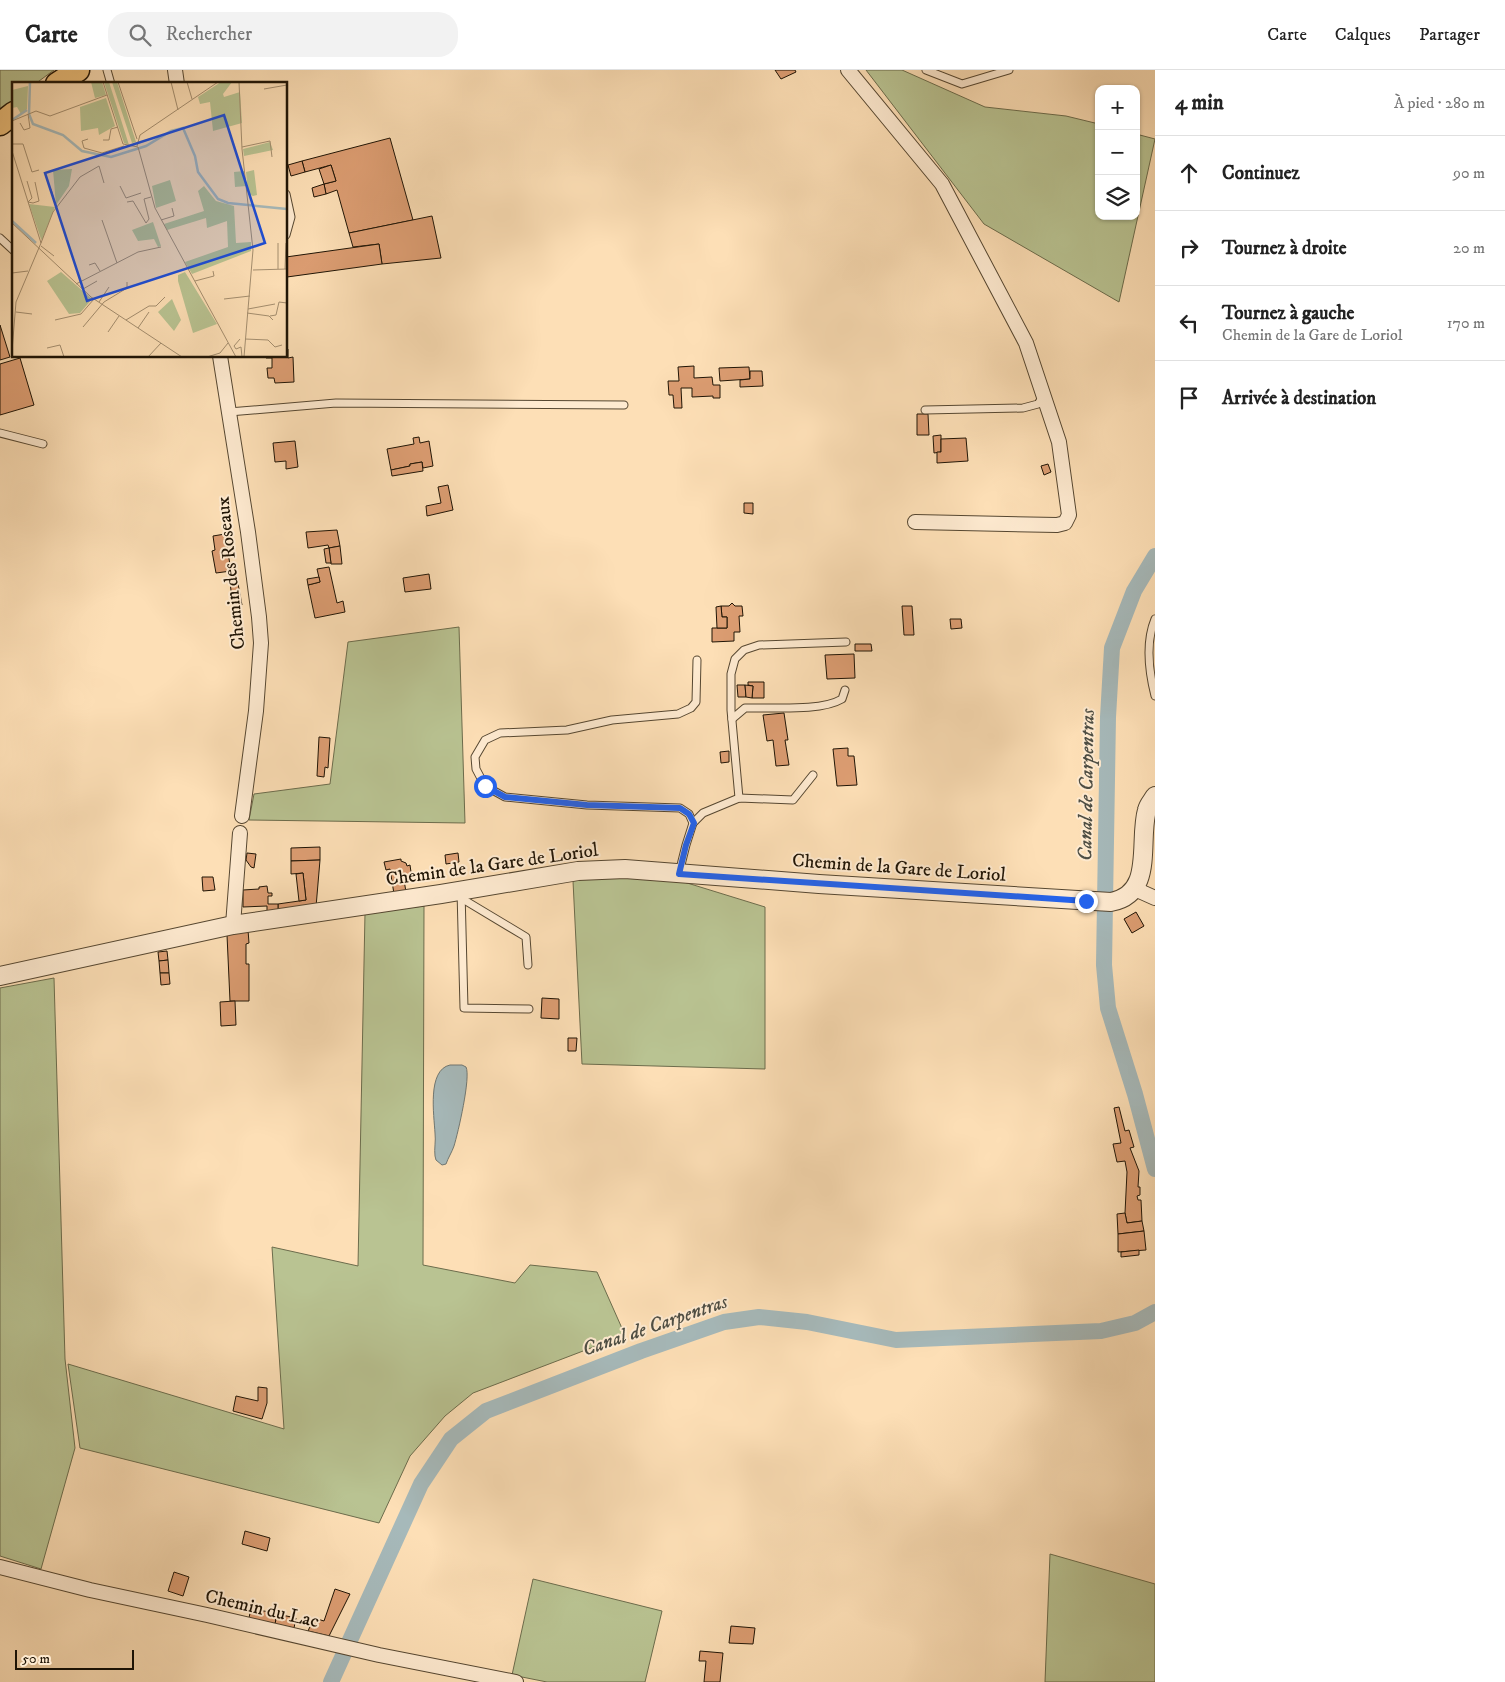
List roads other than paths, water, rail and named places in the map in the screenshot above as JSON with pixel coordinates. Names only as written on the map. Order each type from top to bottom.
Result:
[{"type":"main road","points":[[60,82],[78,70]]},
{"type":"main road","points":[[0,124],[12,115]]},
{"type":"street","points":[[848,70],[942,184],[1026,343],[1059,442],[1069,515],[1065,523],[1057,525],[915,522]]},
{"type":"street","name":"Chemin des Roseaux","points":[[220,358],[248,532],[261,643],[256,711],[242,816]]},
{"type":"street","points":[[1155,796],[1147,807],[1144,822],[1142,874],[1136,889],[1155,898]]},
{"type":"street","points":[[233,925],[240,833]]},
{"type":"street","name":"Chemin de la Gare de Loriol","points":[[0,976],[233,925],[461,894],[578,870],[625,869],[819,884],[1103,902],[1121,900],[1136,889]]},
{"type":"street","name":"Chemin du Lac","points":[[0,1567],[90,1590],[354,1649],[516,1682]]},
{"type":"lane","points":[[926,70],[962,84],[1009,70]]},
{"type":"lane","points":[[288,203],[291,217],[288,228]]},
{"type":"lane","points":[[0,238],[12,249]]},
{"type":"lane","points":[[925,410],[1023,408],[1038,404],[1044,396]]},
{"type":"lane","points":[[229,412],[336,403],[624,405]]},
{"type":"lane","points":[[0,433],[43,444]]},
{"type":"lane","points":[[1155,619],[1150,630],[1149,672],[1155,696]]},
{"type":"lane","points":[[739,798],[732,720],[731,674],[735,659],[744,650],[759,645],[846,642]]},
{"type":"lane","points":[[694,823],[689,814],[680,808],[587,805],[505,797],[485,786],[476,769],[475,756],[485,740],[500,733],[567,730],[612,720],[678,714],[691,708],[696,702],[697,660]]},
{"type":"lane","points":[[732,720],[745,708],[815,707],[833,704],[842,699],[845,690]]},
{"type":"lane","points":[[679,874],[694,823],[703,813],[739,798],[793,800],[813,775]]},
{"type":"lane","points":[[461,894],[526,937],[528,965]]},
{"type":"lane","points":[[461,894],[464,1008],[529,1009]]},
{"type":"waterway","name":"Canal de Carpentras","points":[[1155,556],[1134,591],[1112,648],[1108,717],[1104,965],[1108,1008],[1135,1094],[1155,1169]]},
{"type":"waterway","name":"Canal de Carpentras","points":[[331,1682],[421,1484],[451,1439],[486,1411],[641,1351],[724,1322],[759,1317],[807,1322],[896,1340],[1101,1331],[1135,1323],[1155,1312]]}]
